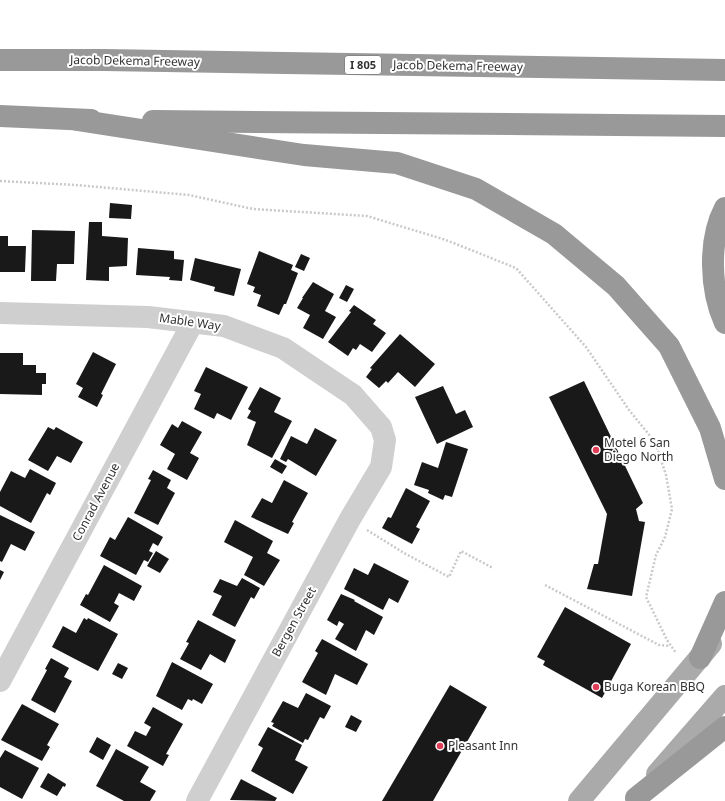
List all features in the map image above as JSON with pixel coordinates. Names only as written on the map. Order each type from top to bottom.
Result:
[{"type":"highway","name":"Jacob Dekema Freeway","points":[[0,60],[725,70]]},
{"type":"highway","points":[[0,116],[77,120],[725,126]]},
{"type":"highway","points":[[77,120],[304,156],[397,163],[476,190],[554,234],[616,286],[669,346],[710,428],[725,479]]},
{"type":"highway","points":[[725,208],[719,220],[714,252],[715,282],[719,310],[725,323]]},
{"type":"highway","points":[[695,664],[725,602]]},
{"type":"highway","points":[[635,800],[725,727]]},
{"type":"main road","points":[[579,801],[725,627]]},
{"type":"main road","points":[[635,800],[725,696]]},
{"type":"street","name":"Mable Way","points":[[0,313],[148,317],[192,324],[224,326],[283,348],[353,395],[381,426],[385,440]]},
{"type":"street","name":"Conrad Avenue","points":[[0,681],[192,324]]},
{"type":"street","name":"Bergen Street","points":[[197,801],[350,519],[381,466],[385,440]]},
{"type":"path","points":[[0,181],[76,185],[189,195],[253,209],[367,216],[446,240],[516,268],[586,348],[629,410],[655,442],[666,475],[672,508],[665,537],[656,555],[646,597],[653,615],[670,646],[695,664]]},
{"type":"path","points":[[350,519],[404,554],[449,577],[461,552],[493,568]]},
{"type":"path","points":[[545,585],[658,645],[670,646]]},
{"type":"building","points":[[110,203],[132,205],[131,219],[109,218]]},
{"type":"building","points":[[89,222],[102,222],[102,236],[128,238],[127,266],[109,267],[109,281],[86,280]]},
{"type":"building","points":[[32,230],[75,231],[74,264],[57,264],[56,281],[31,281]]},
{"type":"building","points":[[0,236],[8,236],[8,246],[26,246],[25,272],[0,272]]},
{"type":"building","points":[[138,248],[174,251],[174,259],[184,260],[182,281],[169,280],[170,277],[136,275]]},
{"type":"building","points":[[259,251],[293,265],[291,270],[298,273],[286,304],[284,304],[279,315],[257,306],[261,295],[253,292],[255,287],[247,284]]},
{"type":"building","points":[[301,254],[310,258],[304,271],[295,267]]},
{"type":"building","points":[[195,258],[241,269],[234,296],[214,291],[215,287],[190,280]]},
{"type":"building","points":[[313,282],[334,294],[325,311],[336,317],[323,339],[303,328],[310,315],[297,308]]},
{"type":"building","points":[[346,285],[354,289],[347,302],[339,298]]},
{"type":"building","points":[[354,305],[376,320],[373,324],[386,333],[372,352],[360,344],[356,350],[353,348],[348,356],[328,342],[351,312],[349,311]]},
{"type":"building","points":[[400,334],[435,364],[415,387],[398,372],[388,383],[386,381],[379,388],[366,377],[372,369],[370,368]]},
{"type":"building","points":[[93,352],[116,364],[101,394],[103,395],[97,407],[78,397],[83,388],[76,384]]},
{"type":"building","points":[[0,353],[23,353],[23,365],[36,365],[36,373],[46,373],[46,384],[42,384],[42,395],[0,394]]},
{"type":"building","points":[[206,367],[248,387],[231,420],[217,413],[214,419],[194,409],[201,394],[194,391]]},
{"type":"building","name":"Motel 6 San Diego North","points":[[584,381],[643,503],[636,509],[639,521],[645,522],[632,596],[587,589],[594,564],[598,564],[607,514],[549,397]]},
{"type":"building","points":[[443,386],[456,414],[465,410],[473,427],[437,444],[415,397]]},
{"type":"building","points":[[260,387],[281,398],[274,412],[292,421],[272,458],[247,445],[256,422],[247,418],[251,411],[248,409]]},
{"type":"building","points":[[182,421],[202,432],[190,453],[199,458],[187,480],[167,469],[175,454],[160,445],[172,424],[178,428]]},
{"type":"building","points":[[48,427],[54,430],[56,427],[83,442],[71,463],[57,456],[48,471],[28,460]]},
{"type":"building","points":[[315,428],[337,440],[316,476],[288,459],[286,462],[280,459],[291,436],[307,444]]},
{"type":"building","points":[[446,442],[468,449],[452,497],[445,495],[443,500],[428,493],[429,490],[414,485],[422,462],[438,468]]},
{"type":"building","points":[[275,459],[287,466],[282,474],[270,467]]},
{"type":"building","points":[[30,469],[56,483],[50,495],[47,493],[31,523],[0,506],[0,492],[11,471],[25,478]]},
{"type":"building","points":[[153,470],[171,480],[167,488],[175,493],[158,525],[134,513],[151,480],[148,479]]},
{"type":"building","points":[[284,480],[308,493],[292,522],[294,523],[288,534],[251,517],[262,498],[272,503]]},
{"type":"building","points":[[406,488],[430,501],[416,527],[420,529],[412,544],[382,528],[388,517],[391,518]]},
{"type":"building","points":[[0,515],[35,532],[25,551],[11,544],[2,562],[0,561]]},
{"type":"building","points":[[128,517],[163,537],[158,546],[153,543],[149,551],[153,553],[148,562],[144,560],[136,575],[100,556],[110,537],[115,540]]},
{"type":"building","points":[[235,520],[273,541],[267,553],[280,560],[264,586],[244,575],[253,557],[224,542]]},
{"type":"building","points":[[156,551],[169,559],[160,573],[147,566]]},
{"type":"building","points":[[374,563],[409,581],[398,603],[389,598],[383,610],[344,589],[354,568],[368,575]]},
{"type":"building","points":[[104,565],[142,586],[134,601],[119,593],[114,603],[119,606],[110,622],[80,605],[86,594],[88,595]]},
{"type":"building","points":[[0,570],[4,572],[0,580]]},
{"type":"building","points":[[242,578],[260,588],[254,599],[251,597],[235,627],[212,615],[222,596],[213,592],[220,579],[237,586]]},
{"type":"building","points":[[341,594],[355,600],[354,601],[383,617],[374,635],[366,630],[356,651],[335,639],[344,624],[339,621],[337,626],[327,620]]},
{"type":"building","points":[[565,607],[631,644],[602,698],[543,665],[545,661],[537,657]]},
{"type":"building","points":[[84,618],[87,620],[88,618],[118,634],[98,671],[52,647],[63,626],[76,633]]},
{"type":"building","points":[[198,620],[236,640],[225,663],[210,654],[201,670],[180,659],[189,643],[186,642]]},
{"type":"building","points":[[322,639],[368,664],[357,685],[335,674],[326,695],[302,682],[318,653],[315,651]]},
{"type":"building","points":[[51,658],[69,668],[64,677],[72,681],[55,713],[31,700],[47,670],[45,669]]},
{"type":"building","points":[[172,662],[213,684],[202,704],[193,699],[192,701],[188,699],[182,710],[156,696]]},
{"type":"building","points":[[118,663],[128,668],[122,679],[112,674]]},
{"type":"building","name":"Pleasant Inn","points":[[450,685],[487,707],[433,801],[382,801]]},
{"type":"building","points":[[306,693],[331,706],[324,719],[320,717],[308,740],[305,739],[303,743],[272,726],[274,723],[271,722],[283,701],[298,708]]},
{"type":"building","points":[[22,704],[59,724],[47,745],[50,747],[42,761],[1,740]]},
{"type":"building","points":[[153,707],[183,724],[166,754],[169,755],[163,766],[127,746],[135,731],[146,736],[151,727],[144,723]]},
{"type":"building","points":[[351,715],[362,721],[356,732],[345,727]]},
{"type":"building","points":[[268,727],[302,745],[295,760],[308,767],[293,794],[251,771],[263,748],[258,745]]},
{"type":"building","points":[[97,737],[111,745],[103,760],[89,752]]},
{"type":"building","points":[[116,749],[149,767],[140,782],[156,791],[150,801],[124,801],[96,786]]},
{"type":"building","points":[[5,750],[39,768],[22,799],[0,787],[0,758]]},
{"type":"building","points":[[48,773],[66,784],[57,796],[40,787]]},
{"type":"building","points":[[241,779],[277,798],[275,801],[230,800]]},
{"type":"place","name":"Motel 6 San Diego North","points":[[596,450]]},
{"type":"place","name":"Buga Korean BBQ","points":[[596,687]]},
{"type":"place","name":"Pleasant Inn","points":[[440,746]]}]
